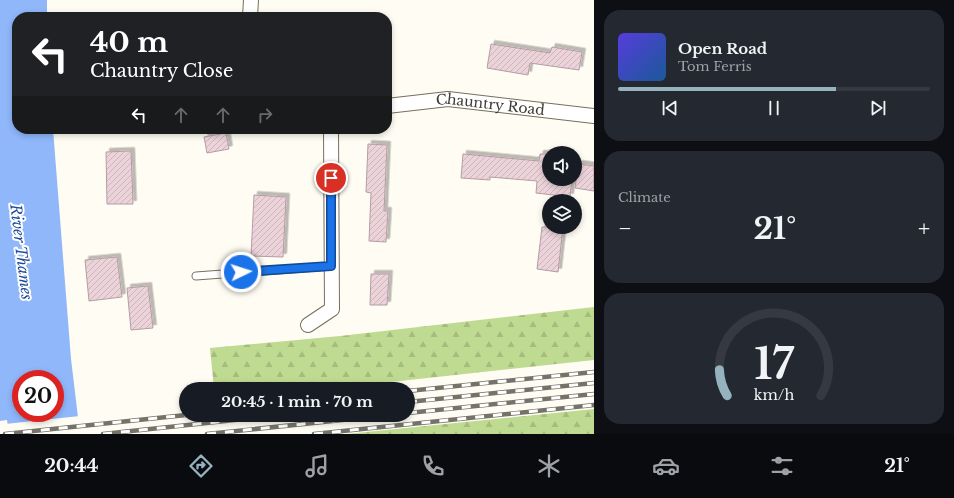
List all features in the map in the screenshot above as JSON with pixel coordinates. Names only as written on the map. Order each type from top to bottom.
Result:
[{"type":"street","points":[[250,12],[251,0]]},
{"type":"street","name":"Chauntry Road","points":[[392,105],[448,99],[594,116]]},
{"type":"street","points":[[308,325],[332,309],[331,134]]},
{"type":"lane","points":[[196,276],[331,266]]},
{"type":"green space","points":[[594,307],[594,360],[391,382],[213,382],[210,348],[340,336]]},
{"type":"green space","points":[[594,409],[594,434],[346,434]]},
{"type":"water","name":"River Thames","points":[[0,0],[47,0],[47,12],[12,12],[12,134],[53,134],[71,359],[80,434],[9,434],[7,420],[0,421]]},
{"type":"pier","points":[[80,416],[82,434],[7,434],[5,424],[24,422],[64,422],[64,418]]},
{"type":"building","points":[[491,44],[550,53],[552,47],[582,52],[579,70],[530,63],[528,75],[487,68]]},
{"type":"building","points":[[226,134],[229,149],[207,153],[204,137]]},
{"type":"building","points":[[368,144],[387,145],[384,211],[388,211],[386,242],[369,241],[371,193],[366,192]]},
{"type":"building","points":[[131,151],[133,204],[107,204],[106,152]]},
{"type":"building","points":[[463,154],[539,161],[540,154],[542,154],[542,186],[571,186],[570,194],[544,194],[536,193],[537,181],[490,177],[490,180],[461,178]]},
{"type":"building","points":[[582,164],[594,166],[594,191],[575,188],[575,186],[582,186]]},
{"type":"building","points":[[254,195],[286,197],[283,257],[251,256]]},
{"type":"building","points":[[542,227],[542,234],[562,234],[558,272],[537,269]]},
{"type":"building","points":[[117,257],[122,297],[89,301],[85,260]]},
{"type":"building","points":[[371,274],[389,274],[387,305],[370,305]]},
{"type":"building","points":[[148,286],[153,328],[131,330],[127,288]]},
{"type":"railway","points":[[415,390],[594,372]]},
{"type":"railway","points":[[415,401],[594,383]]},
{"type":"railway","points":[[415,412],[594,394]]},
{"type":"railway","points":[[314,434],[594,405]]},
{"type":"railway","points":[[5,434],[179,416]]},
{"type":"railway","points":[[103,434],[217,422]]},
{"type":"railway","points":[[207,434],[323,422]]},
{"type":"route","points":[[241,272],[331,266],[331,178]]}]
